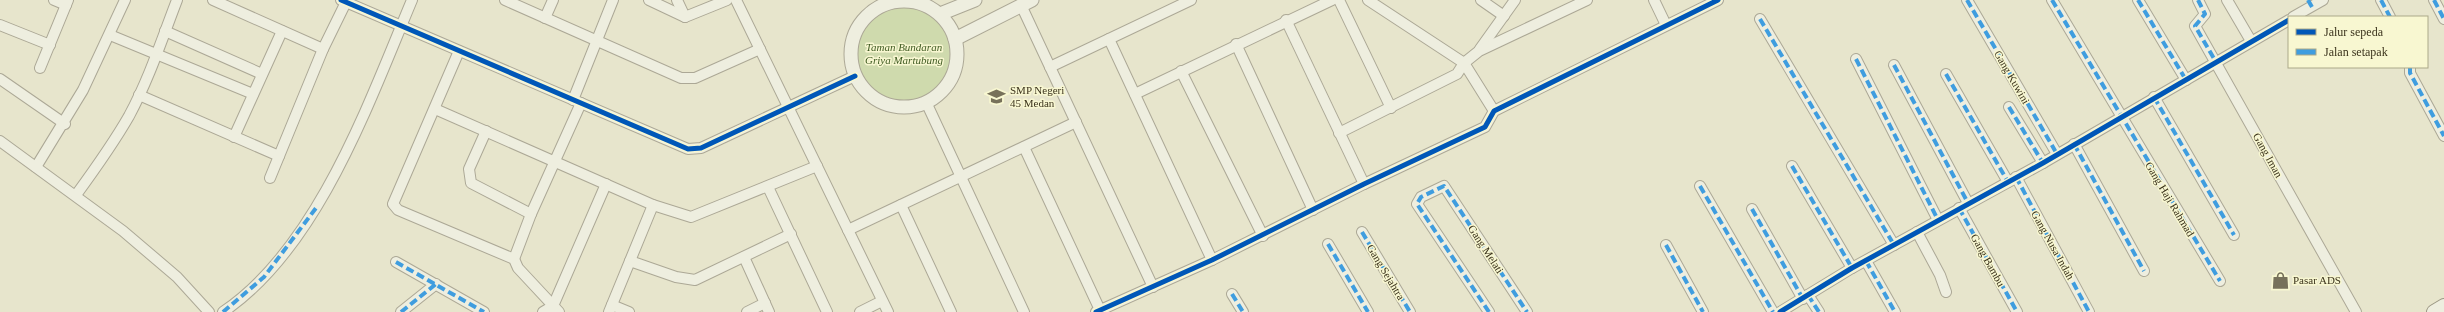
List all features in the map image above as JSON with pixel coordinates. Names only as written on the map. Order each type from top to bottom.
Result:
[{"type":"main road","points":[[2434,312],[2444,306]]},
{"type":"street","points":[[40,68],[67,3],[54,0]]},
{"type":"street","points":[[36,167],[65,124],[95,70],[125,0]]},
{"type":"street","points":[[76,195],[118,135],[139,95],[177,0]]},
{"type":"street","points":[[213,0],[323,49]]},
{"type":"street","points":[[223,312],[264,276],[316,208],[340,166],[412,0]]},
{"type":"street","points":[[505,0],[689,80],[760,49]]},
{"type":"street","points":[[545,18],[553,0]]},
{"type":"street","points":[[514,259],[577,102],[597,41],[613,0]]},
{"type":"street","points":[[649,0],[686,17],[727,0]]},
{"type":"street","points":[[677,0],[686,17]]},
{"type":"street","points":[[736,0],[888,312]]},
{"type":"street","points":[[901,0],[922,3],[940,14],[955,39],[957,58],[952,76],[942,91],[926,102],[906,107],[885,104],[867,93],[855,76],[850,56],[854,36],[864,18],[879,3],[901,0]]},
{"type":"street","points":[[940,14],[975,0]]},
{"type":"street","points":[[1050,67],[1191,0]]},
{"type":"street","points":[[1135,94],[1286,20],[1332,0]]},
{"type":"street","points":[[1339,0],[1391,108]]},
{"type":"street","points":[[1368,0],[1464,63],[1494,111]]},
{"type":"street","points":[[1481,0],[1504,16]]},
{"type":"street","points":[[1479,51],[1515,0]]},
{"type":"street","points":[[1339,133],[1457,74],[1464,63],[1479,51],[1587,0]]},
{"type":"street","points":[[1654,0],[1666,25]]},
{"type":"street","points":[[1024,147],[1098,311],[1263,236],[1364,184],[1485,127],[1494,111],[1718,0]]},
{"type":"street","name":"Gang Kuwini","points":[[1967,0],[2057,154]]},
{"type":"street","name":"Gang Haji Rahmad","points":[[2052,0],[2220,281]]},
{"type":"street","points":[[2138,0],[2186,80]]},
{"type":"street","name":"Gang Iman","points":[[2198,0],[2205,14],[2195,26],[2356,312]]},
{"type":"street","points":[[2227,0],[2251,41]]},
{"type":"street","points":[[2294,16],[2310,3],[2323,0]]},
{"type":"street","points":[[2381,0],[2389,16]]},
{"type":"street","points":[[2434,0],[2444,19]]},
{"type":"street","points":[[270,178],[344,1],[688,149],[701,148],[855,76]]},
{"type":"street","points":[[955,39],[1026,2],[1050,67],[1153,287]]},
{"type":"street","points":[[1760,19],[1894,245]]},
{"type":"street","points":[[1286,20],[1364,184]]},
{"type":"street","points":[[1780,312],[1852,268],[2043,163],[2121,116],[2288,21]]},
{"type":"street","points":[[0,25],[50,45]]},
{"type":"street","points":[[165,31],[262,74]]},
{"type":"street","points":[[234,137],[282,31]]},
{"type":"street","points":[[110,35],[157,53],[253,94]]},
{"type":"street","points":[[1109,39],[1212,260]]},
{"type":"street","points":[[1236,44],[1313,210]]},
{"type":"street","points":[[459,51],[393,204],[398,210],[514,259],[518,268],[556,309]]},
{"type":"street","points":[[1856,59],[1938,220]]},
{"type":"street","points":[[1894,65],[1968,203]]},
{"type":"street","points":[[2410,68],[2410,73],[2444,136]]},
{"type":"street","points":[[1181,71],[1263,236]]},
{"type":"street","name":"Gang Nusa Indah","points":[[1946,74],[2012,180],[2089,312]]},
{"type":"street","points":[[0,79],[65,124]]},
{"type":"street","points":[[139,95],[279,156]]},
{"type":"street","points":[[2154,97],[2234,235]]},
{"type":"street","points":[[926,102],[1024,312]]},
{"type":"street","points":[[2009,106],[2043,163]]},
{"type":"street","points":[[435,109],[653,205],[691,217],[817,166]]},
{"type":"street","points":[[848,230],[1076,122]]},
{"type":"street","points":[[486,131],[469,169],[471,183],[531,214]]},
{"type":"street","points":[[0,141],[76,195],[123,231],[177,277],[209,312]]},
{"type":"street","points":[[2074,144],[2144,271]]},
{"type":"street","points":[[1792,166],[1852,268]]},
{"type":"street","points":[[556,309],[606,184]]},
{"type":"street","points":[[768,186],[827,312]]},
{"type":"street","name":"Gang Melati","points":[[1489,312],[1417,204],[1421,197],[1445,186],[1527,312]]},
{"type":"street","points":[[1700,186],[1773,312]]},
{"type":"street","points":[[629,312],[610,308],[653,205]]},
{"type":"street","points":[[901,205],[951,312]]},
{"type":"street","name":"Gang Bambu","points":[[1959,208],[2017,312]]},
{"type":"street","points":[[1752,209],[1805,297],[1818,312]]},
{"type":"street","name":"Gang Sejahtra","points":[[1362,232],[1410,312]]},
{"type":"street","points":[[1917,232],[1938,271],[1946,292]]},
{"type":"street","points":[[630,261],[676,277],[695,280],[791,234]]},
{"type":"street","points":[[1328,244],[1368,312]]},
{"type":"street","points":[[1666,245],[1703,312]]},
{"type":"street","points":[[744,257],[767,308],[747,312]]},
{"type":"street","points":[[1866,261],[1895,312]]},
{"type":"street","points":[[396,262],[484,312]]},
{"type":"street","points":[[401,312],[436,284]]},
{"type":"street","points":[[1232,294],[1242,312]]},
{"type":"street","points":[[860,312],[882,301]]},
{"type":"street","points":[[543,312],[556,309]]},
{"type":"green space","name":"Taman Bundaran Griya Martubung","points":[[904,1],[924,5],[941,17],[953,34],[957,54],[953,74],[941,91],[924,103],[904,107],[884,103],[867,91],[855,74],[851,54],[855,34],[867,17],[884,5]]},
{"type":"marked path","points":[[1967,0],[2057,154]]},
{"type":"marked path","points":[[2052,0],[2220,281]]},
{"type":"marked path","points":[[2138,0],[2186,80]]},
{"type":"marked path","points":[[2198,0],[2205,14],[2195,26],[2216,62]]},
{"type":"marked path","points":[[2308,0],[2312,7]]},
{"type":"marked path","points":[[2381,0],[2389,16]]},
{"type":"marked path","points":[[2434,0],[2444,19]]},
{"type":"marked path","points":[[1760,19],[1894,245]]},
{"type":"marked path","points":[[1856,59],[1938,220]]},
{"type":"marked path","points":[[1894,65],[1968,203]]},
{"type":"marked path","points":[[2410,68],[2410,73],[2444,136]]},
{"type":"marked path","points":[[1946,74],[2008,182]]},
{"type":"marked path","points":[[2154,97],[2234,235]]},
{"type":"marked path","points":[[2009,107],[2043,163]]},
{"type":"marked path","points":[[2074,144],[2144,271]]},
{"type":"marked path","points":[[1792,166],[1852,268]]},
{"type":"marked path","points":[[2016,177],[2089,312]]},
{"type":"marked path","points":[[1489,312],[1417,204],[1421,197],[1444,186],[1527,312]]},
{"type":"marked path","points":[[1700,186],[1773,312]]},
{"type":"marked path","points":[[223,312],[264,277],[316,208]]},
{"type":"marked path","points":[[1959,208],[2017,312]]},
{"type":"marked path","points":[[1752,209],[1803,299]]},
{"type":"marked path","points":[[1362,232],[1410,312]]},
{"type":"marked path","points":[[1328,244],[1368,312]]},
{"type":"marked path","points":[[1666,245],[1703,312]]},
{"type":"marked path","points":[[1866,261],[1895,312]]},
{"type":"marked path","points":[[396,262],[484,312]]},
{"type":"marked path","points":[[401,312],[436,284]]},
{"type":"marked path","points":[[1232,294],[1243,312]]},
{"type":"marked path","points":[[1808,295],[1819,312]]},
{"type":"cycle path","points":[[341,0],[688,149],[701,148],[855,76]]},
{"type":"cycle path","points":[[1096,312],[1212,260],[1364,184],[1485,127],[1494,111],[1718,0]]},
{"type":"cycle path","points":[[1780,312],[1852,268],[2043,163],[2288,21]]},
{"type":"place","name":"SMP Negeri 45 Medan","points":[[997,96]]},
{"type":"place","name":"Pasar ADS","points":[[2280,280]]}]
